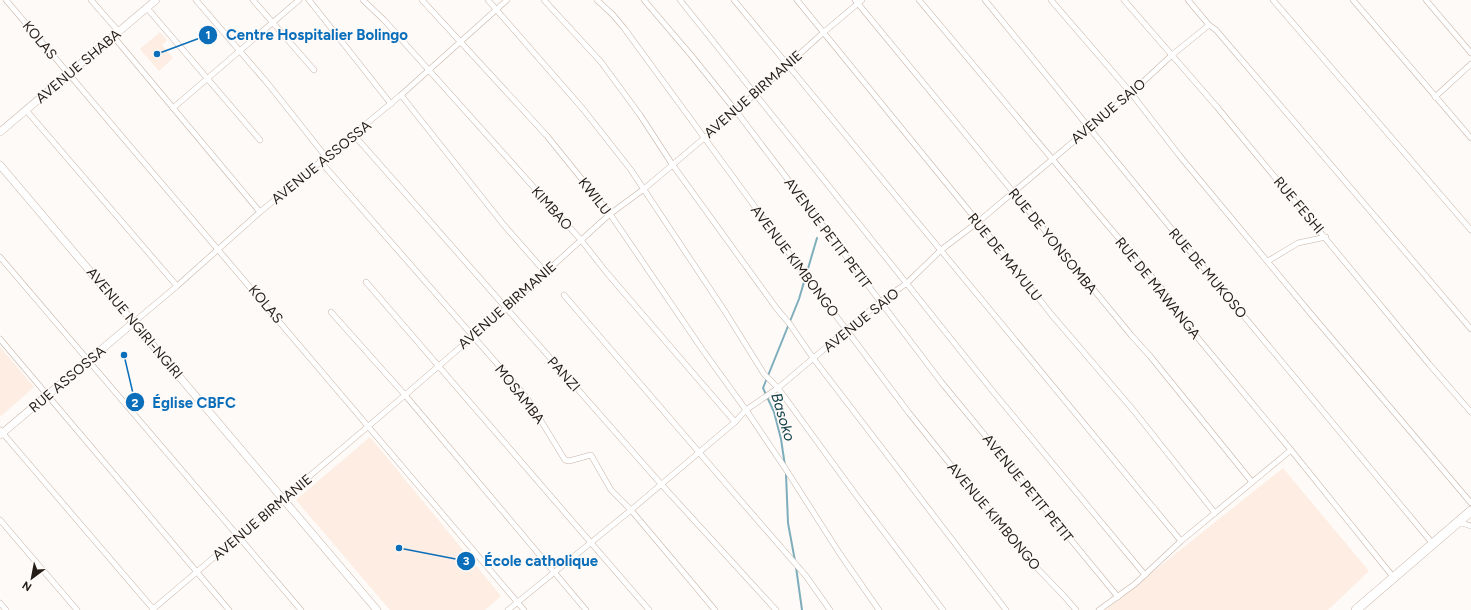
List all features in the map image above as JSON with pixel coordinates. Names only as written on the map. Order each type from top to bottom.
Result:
[{"type":"highway","points":[[1356,610],[1471,511]]},
{"type":"street","name":"KOLAS","points":[[6,0],[524,610]]},
{"type":"street","points":[[91,0],[173,108],[260,212]]},
{"type":"street","points":[[196,0],[269,84],[326,157]]},
{"type":"street","points":[[253,0],[314,70]]},
{"type":"street","points":[[173,108],[300,0]]},
{"type":"street","points":[[309,0],[391,104]]},
{"type":"street","name":"KIMBAO","points":[[363,0],[384,20],[581,240],[607,273],[735,422]]},
{"type":"street","name":"KWILU","points":[[422,0],[546,136],[610,214],[702,349],[746,410],[840,554],[879,610]]},
{"type":"street","points":[[488,0],[583,109],[631,170],[726,313],[764,374],[776,385],[865,508],[943,610]]},
{"type":"street","name":"AVENUE ASSOSSA","points":[[134,322],[320,161],[391,104],[507,0]]},
{"type":"street","points":[[544,0],[600,62],[640,115],[672,164],[814,358],[1006,610]]},
{"type":"street","name":"AVENUE KIMBONGO","points":[[597,0],[613,14],[624,28],[788,252],[909,413],[967,485],[996,517],[1032,563],[1076,610]]},
{"type":"street","name":"AVENUE PETIT PETIT","points":[[644,0],[736,111],[942,383],[1118,597]]},
{"type":"street","points":[[680,0],[995,394],[1145,575]]},
{"type":"street","points":[[734,0],[1181,541]]},
{"type":"street","name":"RUE DE MAYULU","points":[[797,0],[1051,314],[1134,411],[1215,513]]},
{"type":"street","name":"RUE DE MAWANGA","points":[[919,0],[1104,222],[1162,289],[1192,331],[1291,450],[1394,578]]},
{"type":"street","name":"RUE DE MUKOSO","points":[[985,0],[1184,244],[1433,544]]},
{"type":"street","points":[[1051,0],[1131,93],[1179,155],[1471,503]]},
{"type":"street","name":"RUE FESHI","points":[[1124,0],[1217,107],[1429,364],[1471,412]]},
{"type":"street","points":[[1188,0],[1209,25],[1216,30],[1471,328]]},
{"type":"street","points":[[1273,0],[1471,230]]},
{"type":"street","points":[[1353,0],[1471,138]]},
{"type":"street","points":[[1426,0],[1471,54]]},
{"type":"street","name":"AVENUE SHABA","points":[[0,132],[147,8],[153,1]]},
{"type":"street","name":"AVENUE BIRMANIE","points":[[153,610],[506,308],[610,214],[644,189],[736,111],[858,1]]},
{"type":"street","name":"RUE DE YONSOMBA","points":[[858,1],[1012,191],[1150,356],[1252,482]]},
{"type":"street","points":[[147,8],[207,80],[260,140]]},
{"type":"street","name":"AVENUE SAIO","points":[[508,610],[631,510],[735,422],[746,410],[770,392],[776,385],[814,358],[880,302],[907,283],[942,250],[978,222],[1012,191],[1131,93],[1172,55],[1209,25]]},
{"type":"street","points":[[1435,97],[1471,64]]},
{"type":"street","points":[[401,95],[503,224],[545,272]]},
{"type":"street","points":[[26,110],[177,286]]},
{"type":"street","name":"PANZI","points":[[354,135],[661,484],[776,610]]},
{"type":"street","name":"MOSAMBA","points":[[320,161],[527,398],[565,460],[569,461],[591,455],[611,490],[631,510],[715,610]]},
{"type":"street","name":"AVENUE NGIRI-NGIRI","points":[[0,165],[377,610]]},
{"type":"street","points":[[1268,261],[1298,243],[1327,239]]},
{"type":"street","points":[[0,257],[301,610]]},
{"type":"street","points":[[366,282],[649,610]]},
{"type":"street","points":[[564,295],[806,576],[830,610]]},
{"type":"street","points":[[331,312],[405,395],[586,610]]},
{"type":"street","name":"RUE ASSOSSA","points":[[1,433],[134,322]]},
{"type":"street","points":[[0,339],[229,610]]},
{"type":"street","points":[[1,433],[153,610]]},
{"type":"street","points":[[1099,610],[1145,575],[1181,541],[1291,450]]},
{"type":"street","points":[[0,520],[77,610]]},
{"type":"street","points":[[1458,522],[1471,526]]},
{"type":"street","points":[[0,603],[6,610]]},
{"type":"shaded area","points":[[160,32],[167,40],[162,45],[173,58],[159,71],[140,49]]},
{"type":"shaded area","points":[[0,347],[34,387],[1,416],[0,415]]},
{"type":"shaded area","points":[[370,437],[501,596],[485,610],[390,610],[296,500]]},
{"type":"shaded area","points":[[1283,468],[1369,571],[1328,610],[1105,610]]},
{"type":"waterway","name":"Basoko","points":[[785,466],[781,439],[774,412],[763,388],[799,299],[817,238]]},
{"type":"waterway","name":"Basoko","points":[[786,474],[788,523],[795,561]]},
{"type":"waterway","name":"Basoko","points":[[796,567],[802,610]]},
{"type":"place","name":"Centre Hospitalier Bolingo","points":[[157,54]]},
{"type":"place","name":"Église CBFC","points":[[124,355]]},
{"type":"place","name":"École catholique","points":[[399,548]]}]
